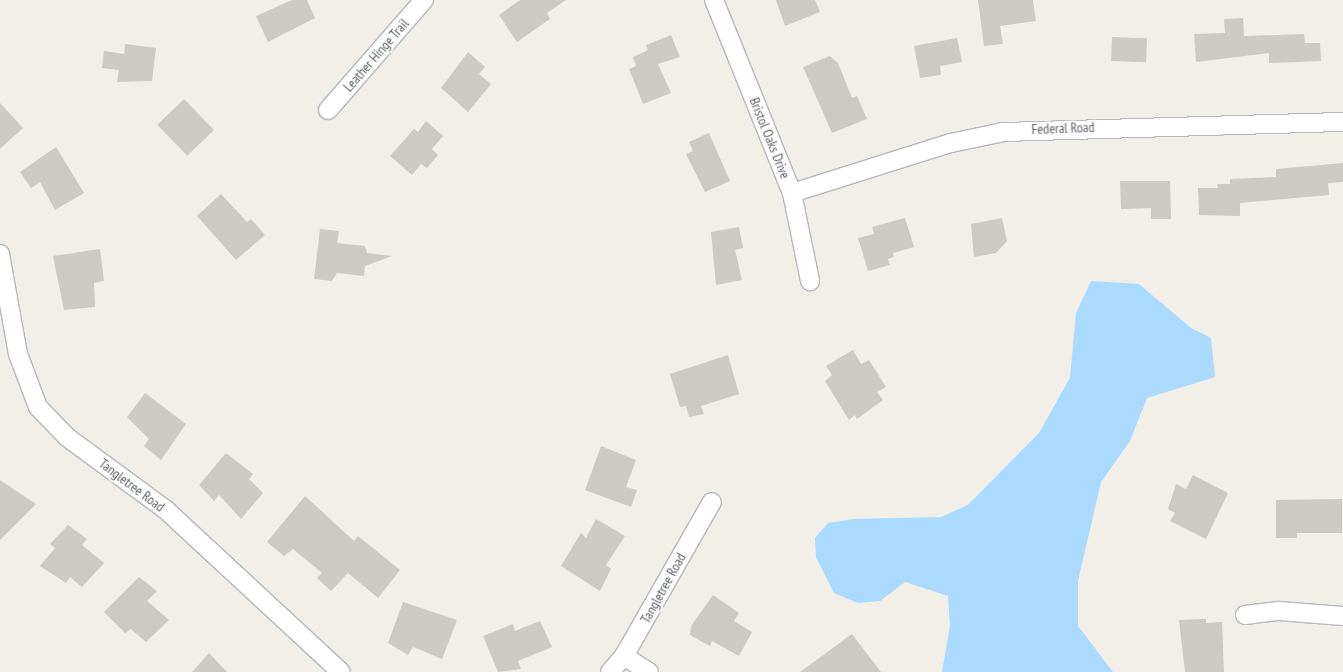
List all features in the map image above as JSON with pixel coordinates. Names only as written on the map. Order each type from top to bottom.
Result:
[{"type":"street","name":"Leather Hinge Trail","points":[[328,110],[424,0]]},
{"type":"street","name":"Bristol Oaks Drive","points":[[714,0],[792,194],[810,281]]},
{"type":"street","name":"Federal Road","points":[[792,194],[951,143],[1003,132],[1343,122]]},
{"type":"street","name":"Tangletree Road","points":[[0,254],[18,354],[38,407],[68,437],[166,510],[341,672]]},
{"type":"street","name":"Tangletree Road","points":[[610,672],[624,656],[712,502]]},
{"type":"street","points":[[1244,615],[1280,611],[1343,616]]},
{"type":"street","points":[[624,656],[649,672]]},
{"type":"water","points":[[1091,281],[1139,284],[1191,328],[1211,338],[1215,377],[1147,398],[1130,441],[1101,482],[1078,581],[1078,626],[1113,672],[942,672],[950,626],[948,596],[905,582],[880,601],[858,603],[834,593],[816,557],[815,538],[828,523],[854,519],[941,517],[968,505],[1039,433],[1070,378],[1076,313]]},
{"type":"building","points":[[292,0],[307,0],[315,18],[268,42],[256,16]]},
{"type":"building","points":[[520,0],[566,0],[547,13],[550,19],[517,42],[499,15]]},
{"type":"building","points":[[776,0],[815,0],[820,12],[785,26]]},
{"type":"building","points":[[978,0],[1033,0],[1036,21],[1000,26],[1003,44],[984,46]]},
{"type":"building","points":[[1243,18],[1244,36],[1304,34],[1305,43],[1320,43],[1321,61],[1269,63],[1269,53],[1196,62],[1194,34],[1225,33],[1224,19]]},
{"type":"building","points":[[671,35],[680,57],[658,64],[671,93],[643,104],[629,69],[636,66],[633,57],[648,50],[646,45]]},
{"type":"building","points":[[1112,37],[1147,38],[1146,62],[1111,61]]},
{"type":"building","points":[[957,38],[962,62],[940,66],[941,75],[920,78],[914,46]]},
{"type":"building","points":[[125,44],[156,48],[152,81],[117,82],[119,70],[102,68],[104,51],[124,54]]},
{"type":"building","points":[[468,52],[485,67],[479,74],[491,84],[468,112],[441,88]]},
{"type":"building","points":[[830,56],[838,63],[852,98],[857,96],[867,119],[832,133],[803,67]]},
{"type":"building","points":[[184,99],[214,130],[187,156],[157,125]]},
{"type":"building","points":[[0,103],[23,128],[0,149]]},
{"type":"building","points":[[426,121],[443,136],[432,149],[438,155],[427,168],[421,164],[412,175],[390,156],[414,129],[418,132]]},
{"type":"building","points":[[709,133],[730,181],[705,192],[686,154],[693,151],[689,142]]},
{"type":"building","points":[[56,147],[84,193],[55,210],[40,182],[31,188],[20,172]]},
{"type":"building","points":[[1343,163],[1343,182],[1328,183],[1329,195],[1240,203],[1240,216],[1199,215],[1198,188],[1218,188],[1217,184],[1230,184],[1230,179],[1276,177],[1276,169]]},
{"type":"building","points":[[1120,181],[1170,181],[1171,219],[1151,219],[1151,208],[1121,209]]},
{"type":"building","points":[[221,194],[247,222],[251,219],[265,235],[236,260],[197,216]]},
{"type":"building","points":[[905,218],[914,247],[893,253],[894,257],[888,259],[890,265],[868,271],[858,238],[874,234],[872,227]]},
{"type":"building","points":[[1002,218],[1007,241],[996,253],[974,257],[971,224]]},
{"type":"building","points":[[739,227],[743,248],[735,250],[742,280],[716,285],[711,232]]},
{"type":"building","points":[[320,229],[339,231],[337,243],[365,246],[367,253],[392,256],[365,266],[364,276],[337,273],[332,281],[314,279]]},
{"type":"building","points":[[100,249],[104,281],[94,283],[95,307],[64,310],[53,256]]},
{"type":"building","points":[[853,350],[861,364],[869,360],[886,387],[877,392],[883,400],[857,419],[855,415],[849,420],[825,381],[832,375],[826,366]]},
{"type":"building","points":[[728,355],[739,394],[701,406],[704,414],[689,417],[686,406],[680,407],[670,374]]},
{"type":"building","points":[[145,393],[186,424],[161,460],[144,446],[149,439],[127,417]]},
{"type":"building","points":[[601,446],[636,460],[626,487],[637,490],[631,507],[585,490]]},
{"type":"building","points":[[226,453],[253,474],[249,479],[263,493],[241,519],[219,495],[214,501],[199,485]]},
{"type":"building","points":[[1193,475],[1228,493],[1206,539],[1170,521],[1175,513],[1168,509],[1176,484],[1186,489]]},
{"type":"building","points":[[0,480],[36,504],[0,540]]},
{"type":"building","points":[[305,496],[354,541],[358,536],[400,570],[378,598],[348,573],[331,591],[317,578],[322,573],[293,549],[284,556],[267,542]]},
{"type":"building","points":[[1342,499],[1342,533],[1297,533],[1297,538],[1276,538],[1276,500]]},
{"type":"building","points":[[596,519],[625,536],[606,565],[611,569],[600,591],[561,566],[581,533],[586,538]]},
{"type":"building","points":[[68,525],[87,539],[82,545],[104,563],[82,587],[70,577],[66,583],[40,566],[55,548],[50,544]]},
{"type":"building","points":[[139,577],[157,591],[147,601],[169,620],[146,642],[131,629],[125,633],[104,612]]},
{"type":"building","points":[[713,595],[739,613],[734,621],[752,632],[739,656],[712,641],[710,646],[690,635],[691,626]]},
{"type":"building","points":[[403,602],[457,620],[442,659],[413,647],[408,655],[388,643]]},
{"type":"building","points":[[1206,619],[1206,623],[1222,622],[1224,672],[1185,672],[1179,620]]},
{"type":"building","points":[[540,621],[552,647],[518,661],[521,669],[498,672],[483,636],[513,624],[515,631]]},
{"type":"building","points":[[852,634],[881,672],[800,672]]},
{"type":"building","points":[[209,653],[227,672],[192,672]]}]
